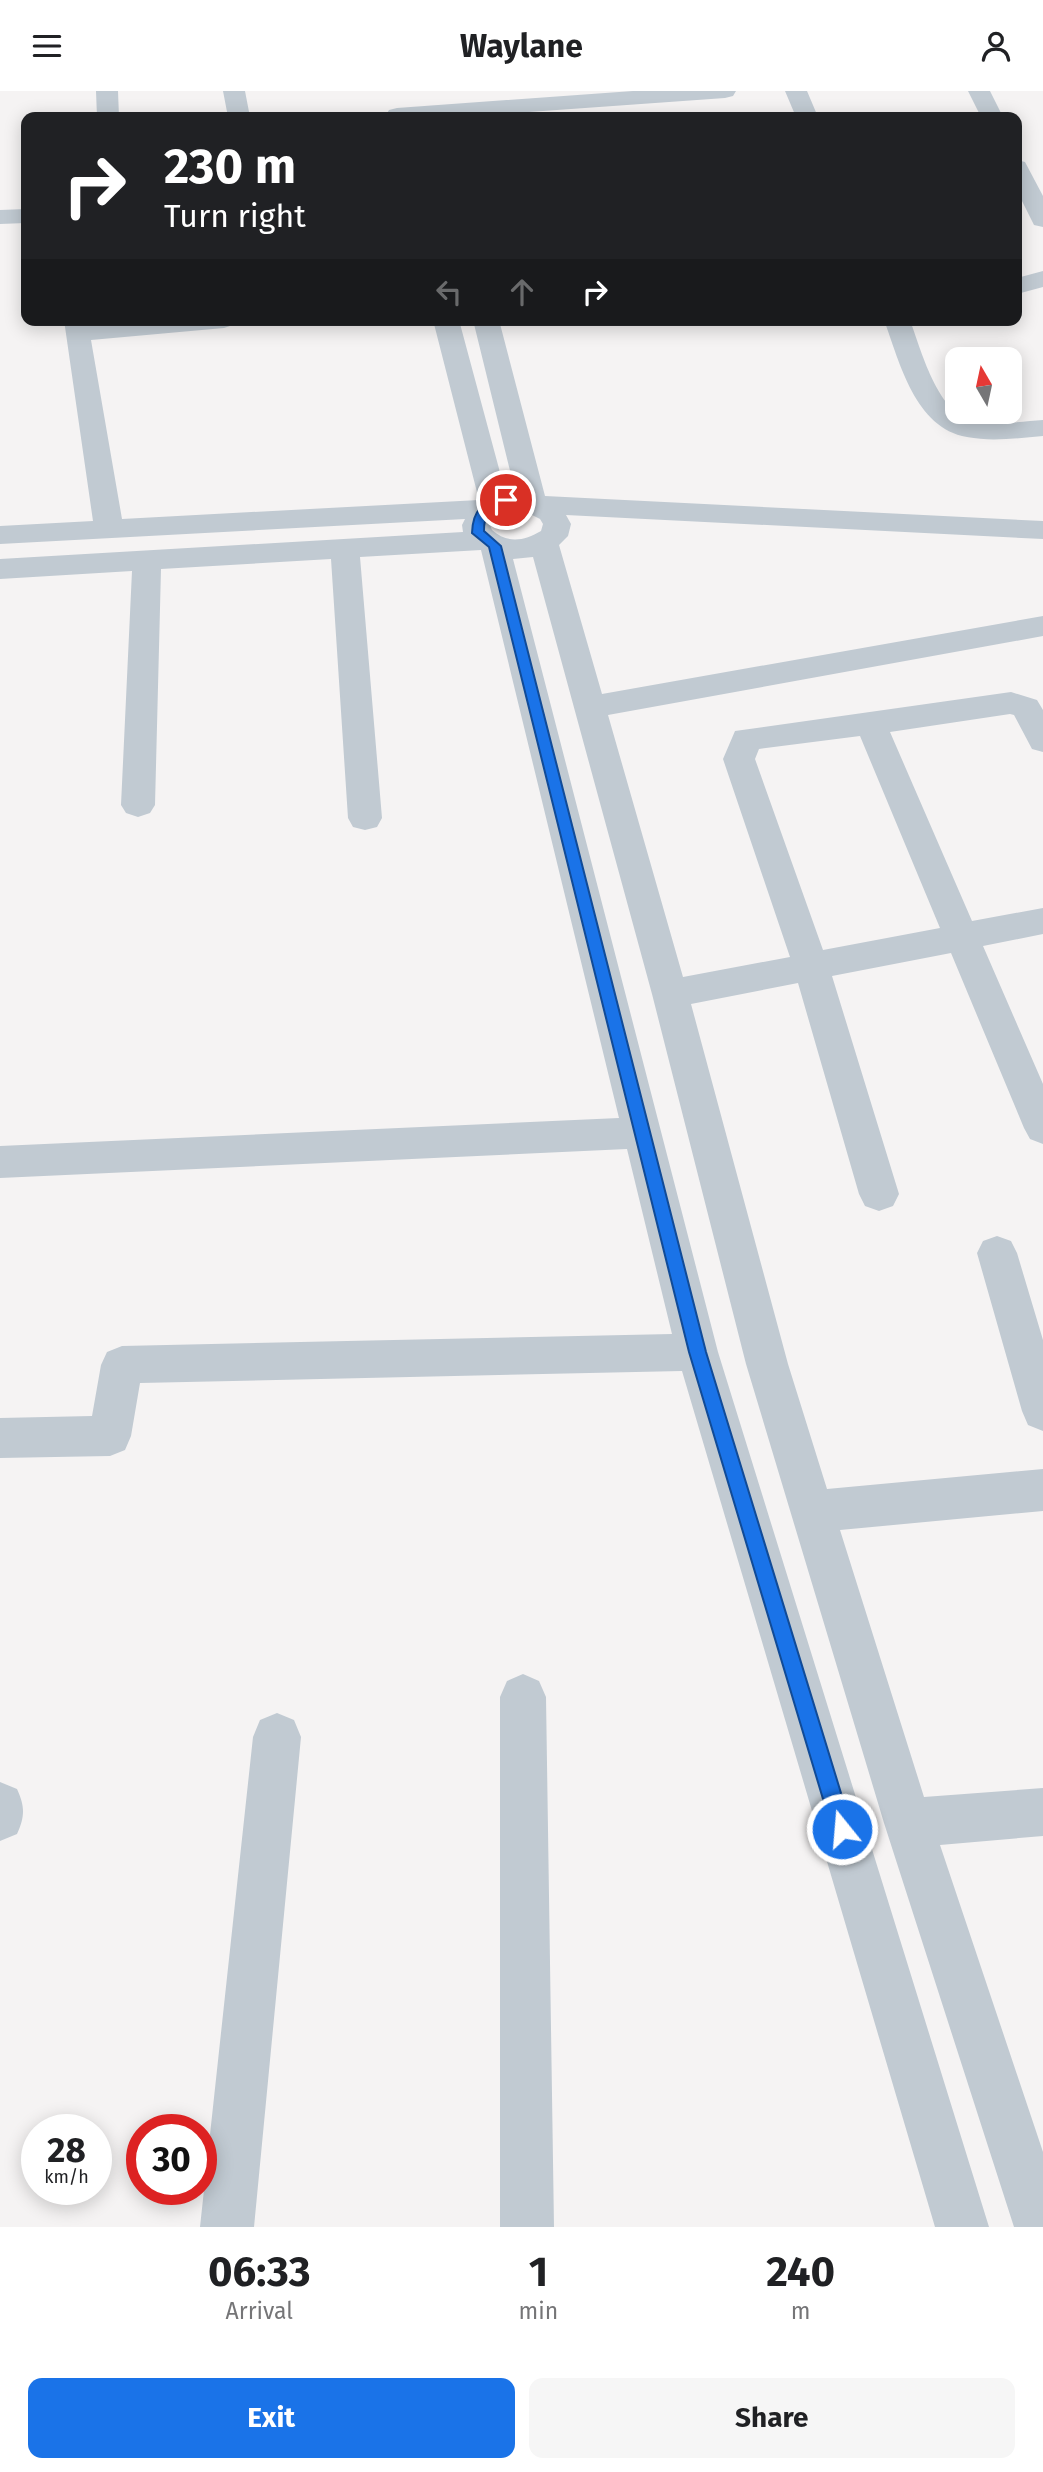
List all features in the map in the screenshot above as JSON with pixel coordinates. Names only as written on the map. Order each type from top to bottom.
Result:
[{"type":"street","points":[[107,91],[108,112]]},
{"type":"street","points":[[234,91],[238,112]]},
{"type":"street","points":[[391,91],[396,112]]},
{"type":"street","points":[[412,112],[430,107],[591,109],[725,91]]},
{"type":"street","points":[[796,91],[805,112]]},
{"type":"street","points":[[979,91],[990,112]]},
{"type":"street","points":[[719,92],[726,112]]},
{"type":"street","points":[[1022,177],[1043,220]]},
{"type":"street","points":[[0,217],[21,216]]},
{"type":"street","points":[[1022,285],[1043,279]]},
{"type":"street","points":[[98,326],[77,327],[109,529]]},
{"type":"street","points":[[447,326],[490,525],[697,1352],[962,2227]]},
{"type":"street","points":[[487,326],[544,519],[589,707],[670,994],[767,1364],[908,1823],[1041,2227]]},
{"type":"street","points":[[899,326],[931,402],[944,419],[965,429],[992,431],[1043,428]]},
{"type":"street","points":[[0,569],[345,548],[490,525],[519,499],[544,519],[1043,556]]},
{"type":"street","points":[[0,535],[109,529],[490,525],[521,550],[544,519]]},
{"type":"street","points":[[544,519],[1043,530]]},
{"type":"street","points":[[345,548],[365,818]]},
{"type":"street","points":[[138,805],[147,559]]},
{"type":"street","points":[[589,707],[1043,626]]},
{"type":"street","points":[[879,1194],[811,967],[739,759],[746,740],[1011,703],[1026,708],[1043,741]]},
{"type":"street","points":[[871,724],[1043,1128]]},
{"type":"street","points":[[670,994],[1043,922]]},
{"type":"street","points":[[0,1161],[642,1133]]},
{"type":"street","points":[[997,1253],[1043,1411]]},
{"type":"street","points":[[0,1438],[110,1436],[122,1364],[697,1352]]},
{"type":"street","points":[[814,1511],[1043,1490]]},
{"type":"street","points":[[523,1697],[527,2227]]},
{"type":"street","points":[[227,2227],[277,1737]]},
{"type":"street","points":[[0,1807],[0,1817]]},
{"type":"street","points":[[908,1823],[1043,1812]]},
{"type":"route","points":[[506,500],[494,503],[478,517],[478,533],[495,546],[697,1352],[842,1829]]}]
